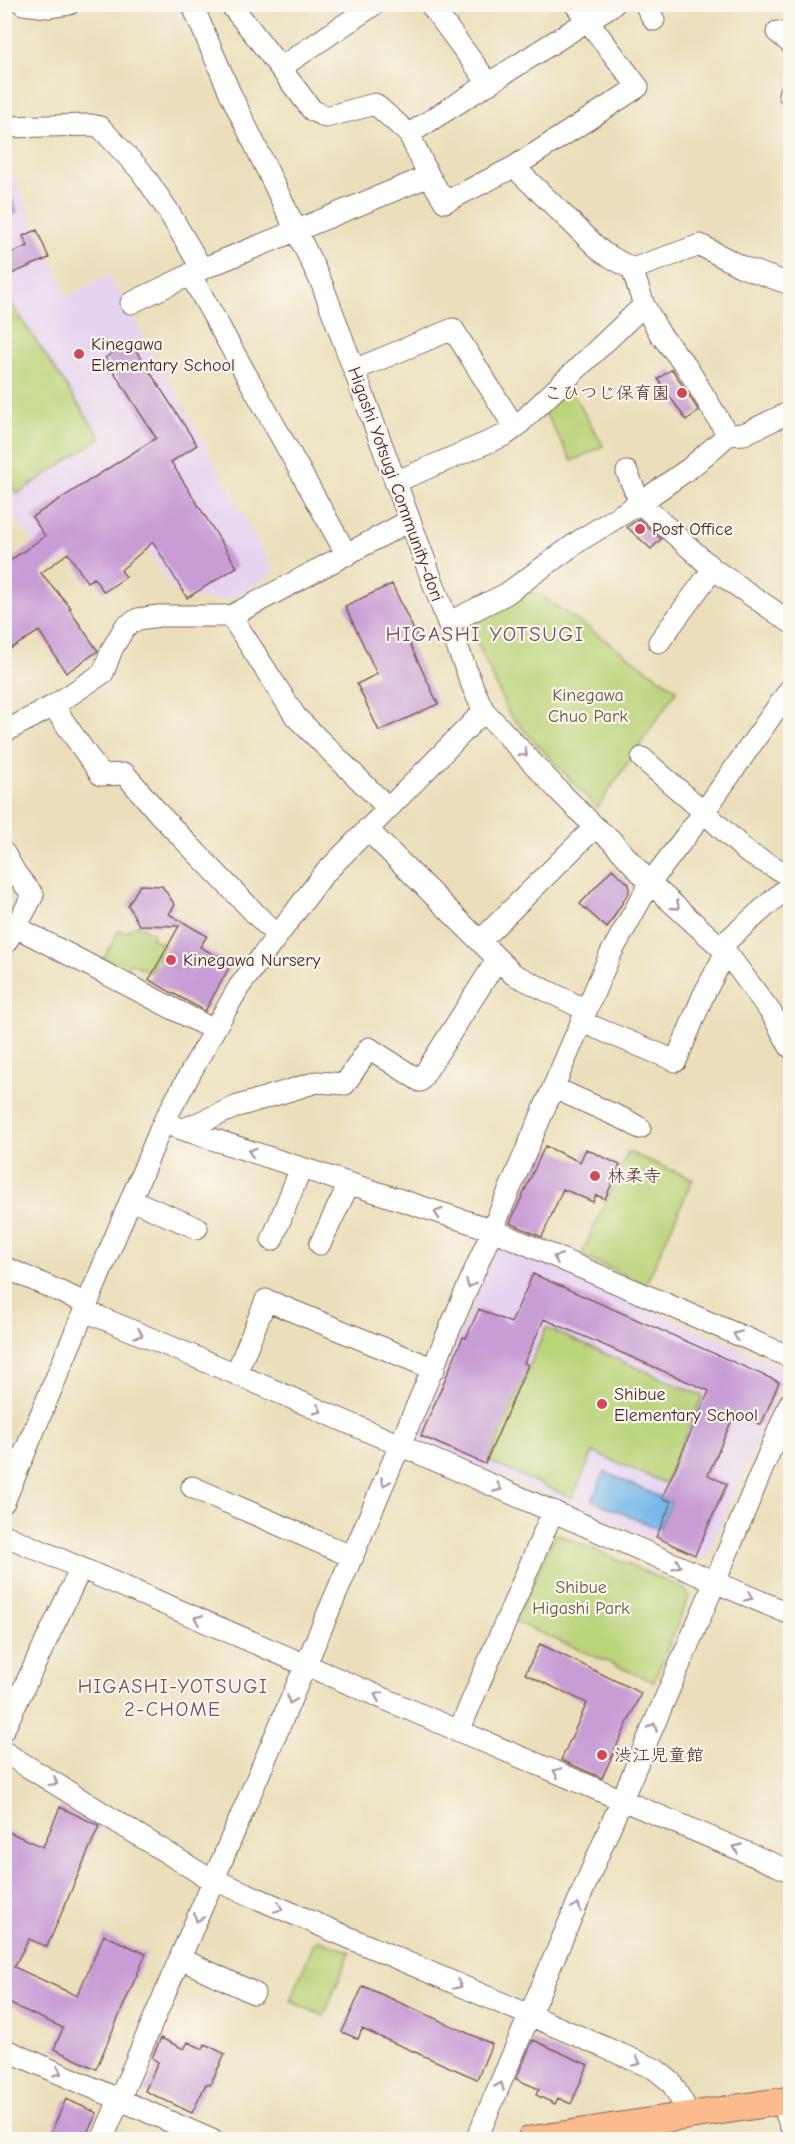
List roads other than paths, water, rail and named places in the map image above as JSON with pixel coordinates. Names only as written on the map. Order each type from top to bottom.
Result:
[{"type":"main road","points":[[530,2139],[690,2115],[788,2109]]},
{"type":"street","points":[[23,4],[48,7],[69,4]]},
{"type":"street","name":"Higashi Yotsugi Community-dori","points":[[192,4],[230,93],[322,284],[447,623],[484,711],[558,790],[610,839],[650,884],[724,949],[772,1014],[790,1047]]},
{"type":"street","points":[[230,4],[312,110],[326,117],[375,104],[409,134],[429,176],[445,202],[514,167],[638,87],[575,4]]},
{"type":"street","points":[[280,68],[375,4]]},
{"type":"street","points":[[430,4],[489,84]]},
{"type":"street","points":[[409,134],[614,4]]},
{"type":"street","points":[[4,127],[91,125],[100,127],[141,171],[167,209],[196,272],[346,555]]},
{"type":"street","points":[[514,167],[602,252],[632,269],[644,305],[660,334],[686,366],[728,435]]},
{"type":"street","points":[[131,303],[196,272],[429,176]]},
{"type":"street","points":[[632,269],[700,245],[742,267],[790,284]]},
{"type":"street","points":[[395,482],[505,435],[515,428],[644,305]]},
{"type":"street","points":[[354,370],[453,329],[515,428]]},
{"type":"street","points":[[447,623],[507,594],[579,541],[690,468],[728,435],[744,434],[790,412]]},
{"type":"street","points":[[627,472],[640,503],[713,569],[790,622]]},
{"type":"street","points":[[4,732],[53,706],[103,673],[112,649],[125,627],[138,619],[159,616],[231,616],[409,521]]},
{"type":"street","points":[[659,642],[713,569]]},
{"type":"street","points":[[231,616],[296,717],[388,808]]},
{"type":"street","points":[[102,2139],[215,1881],[610,955],[650,884],[704,812],[790,689]]},
{"type":"street","points":[[53,706],[101,775],[125,774],[160,815],[277,936]]},
{"type":"street","points":[[4,1502],[163,1123],[239,987],[323,875],[484,711]]},
{"type":"street","points":[[642,758],[748,853],[790,876]]},
{"type":"street","points":[[480,941],[595,827]]},
{"type":"street","points":[[367,829],[513,974],[584,1016],[676,1061],[724,949],[790,885]]},
{"type":"street","points":[[4,853],[16,874],[33,895],[4,945]]},
{"type":"street","points":[[16,927],[214,1030]]},
{"type":"street","points":[[184,1130],[238,1106],[317,1082],[345,1084],[369,1048],[420,1081],[497,960]]},
{"type":"street","points":[[554,1088],[640,1128]]},
{"type":"street","points":[[163,1123],[493,1230],[790,1358]]},
{"type":"street","points":[[272,1240],[301,1168]]},
{"type":"street","points":[[320,1244],[349,1184]]},
{"type":"street","points":[[131,1200],[197,1228]]},
{"type":"street","points":[[4,1267],[87,1308],[236,1374],[790,1614]]},
{"type":"street","points":[[236,1374],[266,1300],[434,1369]]},
{"type":"street","points":[[476,2139],[716,1582],[790,1403]]},
{"type":"street","points":[[192,1487],[353,1557]]},
{"type":"street","points":[[459,1731],[553,1511]]},
{"type":"street","points":[[4,1535],[790,1871]]},
{"type":"street","points":[[4,1729],[81,1568]]},
{"type":"street","points":[[4,1752],[215,1881],[664,2075],[690,2115]]},
{"type":"street","points":[[181,1959],[254,1993]]},
{"type":"street","points":[[4,2049],[212,2139]]},
{"type":"water","points":[[5,184],[17,212],[4,218]]},
{"type":"water","points":[[604,1472],[672,1502],[659,1529],[592,1500]]},
{"type":"place","name":"Kinegawa Elementary School","points":[[79,354]]},
{"type":"place","name":"こひつじ保育園","points":[[682,393]]},
{"type":"place","name":"Post Office","points":[[640,529]]},
{"type":"place","name":"Kinegawa Nursery","points":[[171,960]]},
{"type":"place","name":"林柔寺","points":[[595,1176]]},
{"type":"place","name":"Shibue Elementary School","points":[[602,1404]]},
{"type":"place","name":"渋江児童館","points":[[602,1755]]},
{"type":"district","name":"HIGASHI YOTSUGI","points":[[485,634]]},
{"type":"district","name":"HIGASHI-YOTSUGI 2-CHOME","points":[[173,1698]]},
{"type":"park label","name":"Kinegawa Chuo Park","points":[[588,705]]},
{"type":"park label","name":"Shibue Higashi Park","points":[[581,1597]]}]
